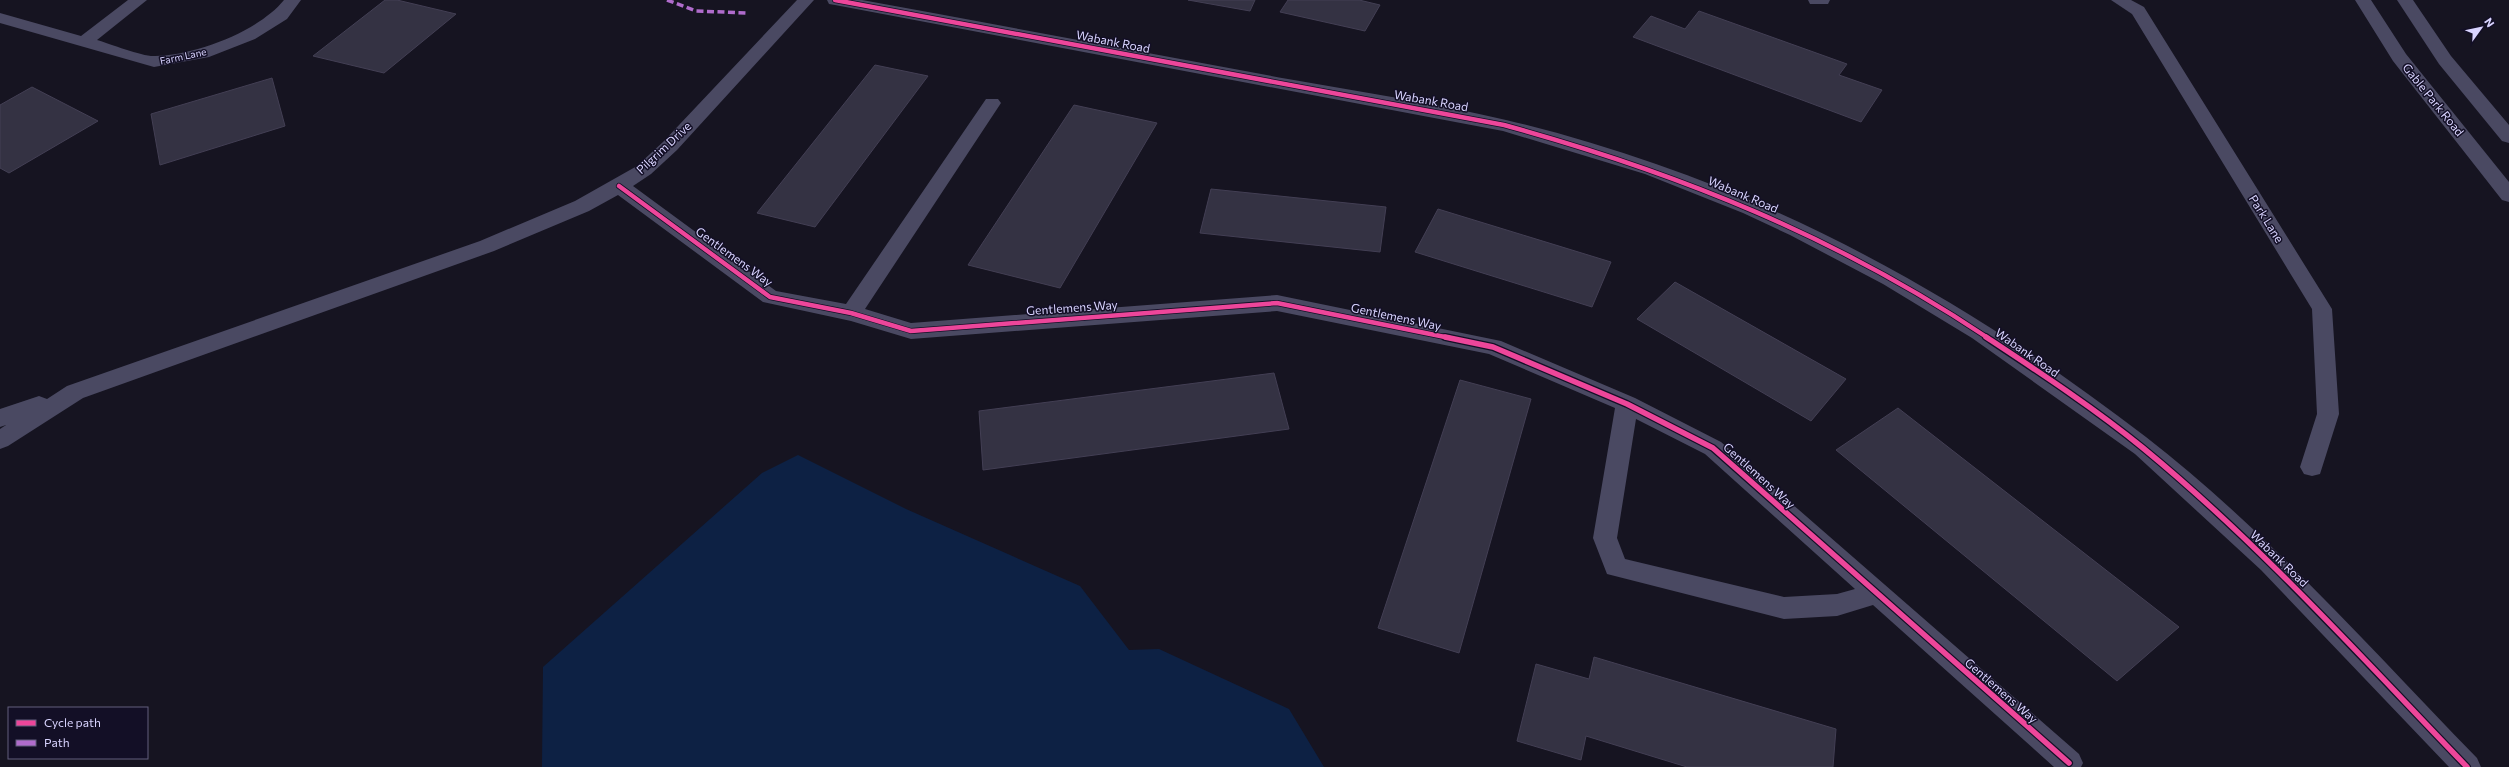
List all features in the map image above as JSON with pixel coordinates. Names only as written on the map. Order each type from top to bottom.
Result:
[{"type":"street","points":[[83,42],[139,0]]},
{"type":"street","name":"Farm Lane","points":[[0,18],[154,62],[203,53],[249,35],[281,15],[293,0]]},
{"type":"street","name":"Pilgrim Drive","points":[[75,392],[487,246],[582,206],[619,186],[644,170],[670,146],[806,0]]},
{"type":"street","name":"Wabank Road","points":[[835,0],[1504,125],[1600,152],[1701,188],[1781,222],[1886,275],[1971,326],[2140,446],[2208,504],[2292,585],[2468,767]]},
{"type":"street","points":[[1816,0],[1822,0]]},
{"type":"street","name":"Park Lane","points":[[2119,0],[2138,12],[2322,309],[2328,414],[2312,467]]},
{"type":"street","name":"Gable Park Road","points":[[2363,0],[2399,58],[2509,195]]},
{"type":"street","points":[[2405,0],[2445,60],[2509,137]]},
{"type":"street","points":[[851,313],[992,103]]},
{"type":"street","name":"Gentlemens Way","points":[[619,186],[770,297],[851,313],[911,330],[1278,303],[1493,347],[1627,404],[1713,448],[2068,763]]},
{"type":"street","points":[[0,418],[75,392]]},
{"type":"street","points":[[0,440],[75,392]]},
{"type":"street","points":[[1627,404],[1605,538],[1616,567],[1784,608],[1837,605],[1876,594]]},
{"type":"water","points":[[798,455],[906,509],[1080,586],[1129,650],[1159,649],[1289,709],[1324,767],[542,767],[543,667],[762,473]]},
{"type":"building","points":[[385,0],[397,0],[456,14],[384,73],[313,56]]},
{"type":"building","points":[[1188,0],[1255,0],[1250,11]]},
{"type":"building","points":[[1288,0],[1359,0],[1380,5],[1365,31],[1280,12]]},
{"type":"building","points":[[1699,11],[1847,64],[1839,75],[1882,90],[1861,122],[1633,37],[1651,16],[1685,29]]},
{"type":"building","points":[[875,65],[928,76],[815,227],[757,213]]},
{"type":"building","points":[[272,78],[285,126],[160,165],[151,114]]},
{"type":"building","points":[[32,87],[98,121],[9,173],[0,168],[0,105]]},
{"type":"building","points":[[1074,105],[1157,123],[1060,288],[968,265]]},
{"type":"building","points":[[1211,189],[1386,207],[1380,252],[1200,233]]},
{"type":"building","points":[[1438,209],[1611,262],[1592,307],[1415,252]]},
{"type":"building","points":[[1675,282],[1846,379],[1811,421],[1637,319]]},
{"type":"building","points":[[1274,373],[1289,429],[983,470],[979,411]]},
{"type":"building","points":[[1460,380],[1531,399],[1459,653],[1378,628]]},
{"type":"building","points":[[1898,408],[2179,627],[2117,681],[1836,450]]},
{"type":"building","points":[[1594,657],[1836,729],[1833,767],[1687,767],[1586,736],[1581,760],[1517,741],[1536,664],[1589,679]]},
{"type":"marked path","points":[[667,0],[696,11],[747,13]]},
{"type":"cycle path","points":[[835,0],[1504,125],[1628,161],[1750,208],[1797,230],[1890,278],[1980,333],[2143,448],[2228,523],[2310,603],[2467,767]]},
{"type":"cycle path","points":[[619,186],[770,297],[851,313],[911,331],[1277,303],[1493,347],[1627,404],[1713,448],[2069,763]]}]
